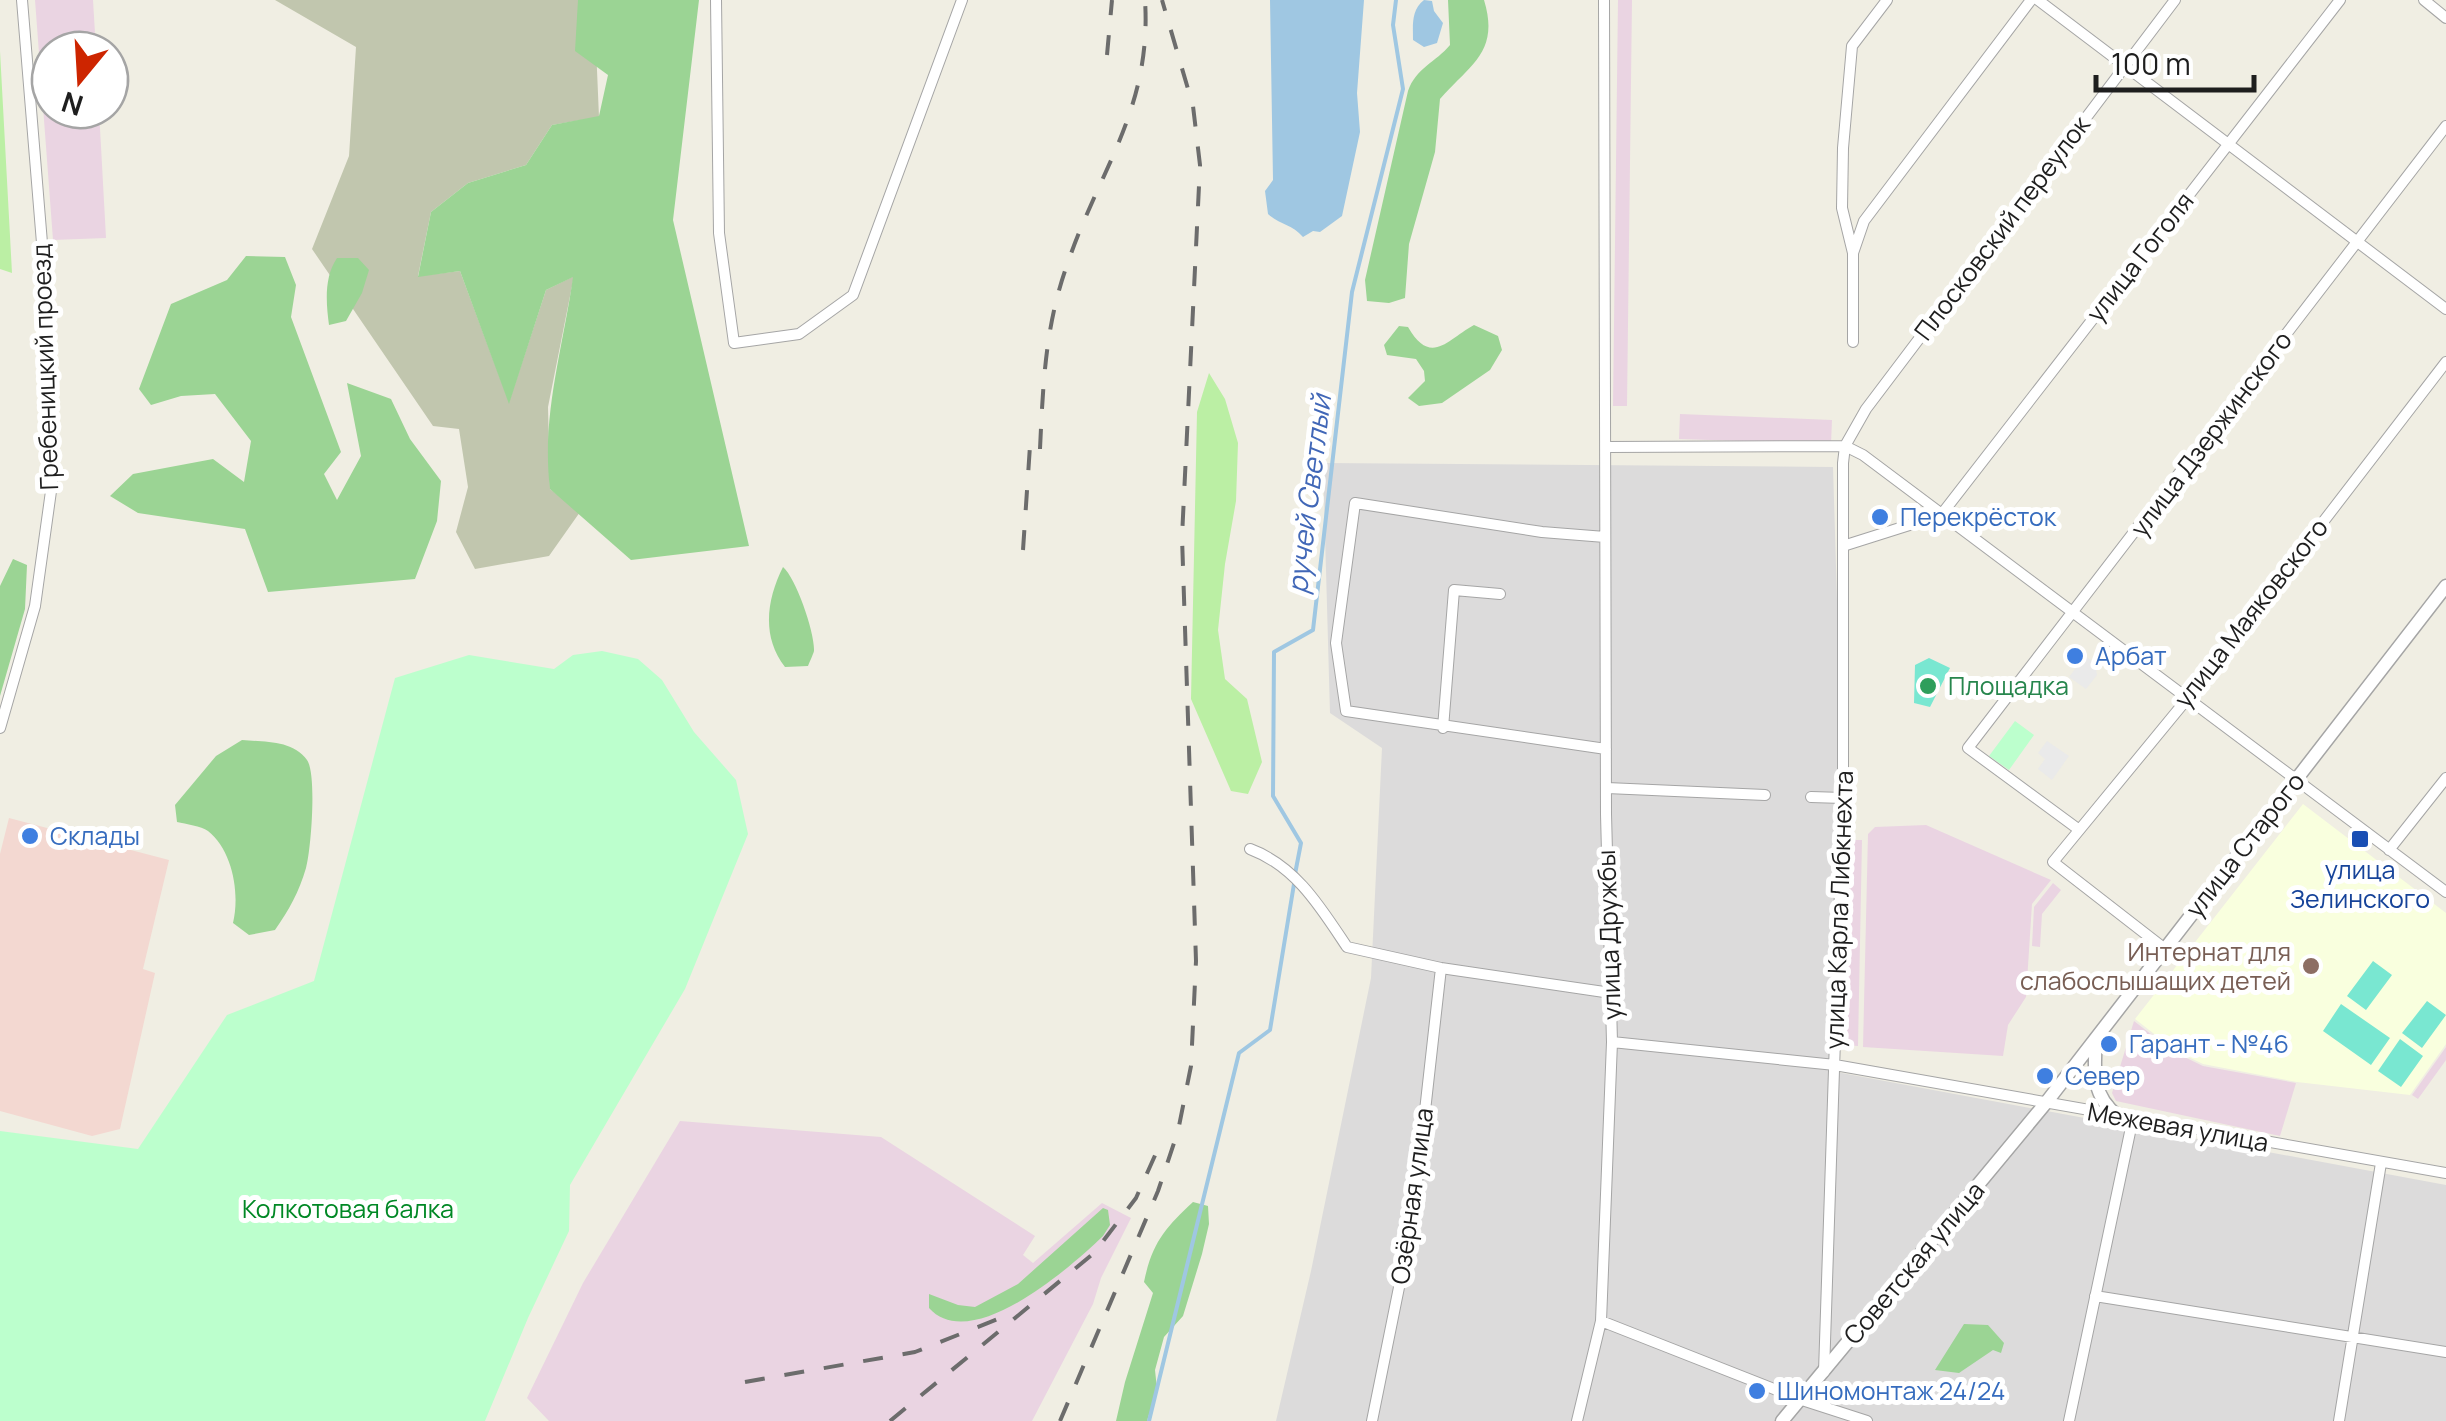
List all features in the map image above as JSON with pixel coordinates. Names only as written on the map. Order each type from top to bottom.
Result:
[{"type":"street","name":"Гребеницкий проезд","points":[[0,728],[35,606],[52,484],[48,328],[22,0]]},
{"type":"street","points":[[716,0],[719,233],[734,343],[800,334],[853,295],[962,0]]},
{"type":"street","name":"улица Дружбы","points":[[1577,1421],[1601,1320],[1612,1042],[1606,749],[1604,0]]},
{"type":"street","points":[[1853,342],[1853,254],[1842,208],[1852,46],[1887,0]]},
{"type":"street","points":[[1853,254],[1864,221],[2034,0],[2446,310]]},
{"type":"street","name":"Плосковский переулок","points":[[1846,446],[1866,409],[2175,0]]},
{"type":"street","name":"улица Гоголя","points":[[1941,515],[2340,0]]},
{"type":"street","points":[[2424,0],[2446,18]]},
{"type":"street","name":"улица Дзержинского","points":[[2078,829],[1968,748],[2446,126]]},
{"type":"street","name":"улица Маяковского","points":[[2165,949],[2053,862],[2186,699],[2446,362]]},
{"type":"street","points":[[1606,446],[1846,446],[1863,455],[2446,892]]},
{"type":"street","name":"улица Карла Либкнехта","points":[[1824,1373],[1843,798],[1846,446]]},
{"type":"street","points":[[1605,538],[1355,503],[1336,643],[1346,711],[1606,749]]},
{"type":"street","points":[[1843,546],[1941,515]]},
{"type":"street","points":[[1444,728],[1454,590],[1500,594]]},
{"type":"street","name":"улица Старого","points":[[2045,1104],[2443,594]]},
{"type":"street","points":[[2390,850],[2446,778]]},
{"type":"street","points":[[1607,788],[1765,795]]},
{"type":"street","points":[[1811,796],[1843,798]]},
{"type":"street","points":[[1250,850],[1267,856],[1289,872],[1347,947],[1441,968],[1611,993]]},
{"type":"street","name":"Озёрная улица","points":[[1372,1421],[1413,1218],[1441,968]]},
{"type":"street","points":[[2096,1038],[2094,1072],[2098,1094],[2118,1116]]},
{"type":"street","name":"Межевая улица","points":[[1612,1042],[1835,1065],[2446,1173]]},
{"type":"street","name":"Советская улица","points":[[1782,1421],[2045,1104]]},
{"type":"street","points":[[2069,1421],[2133,1118]]},
{"type":"street","points":[[2339,1421],[2382,1164]]},
{"type":"street","points":[[2096,1296],[2446,1352]]},
{"type":"street","points":[[1601,1320],[1802,1400],[1867,1421]]},
{"type":"shaded area","points":[[35,0],[93,0],[95,30],[37,30]]},
{"type":"shaded area","points":[[275,0],[594,0],[599,117],[552,125],[526,165],[468,183],[431,212],[418,276],[460,271],[509,402],[546,290],[574,276],[548,407],[550,489],[580,512],[549,556],[475,569],[456,532],[468,487],[459,429],[433,426],[312,249],[349,156],[356,47]]},
{"type":"shaded area","points":[[1270,0],[1364,0],[1357,93],[1360,132],[1342,216],[1320,232],[1303,237],[1268,214],[1265,191],[1273,180]]},
{"type":"shaded area","points":[[1424,0],[1432,1],[1443,23],[1437,43],[1424,47],[1413,40],[1413,29],[1415,13]]},
{"type":"shaded area","points":[[1618,0],[1632,0],[1627,406],[1613,406]]},
{"type":"shaded area","points":[[45,130],[100,130],[106,238],[53,240]]},
{"type":"shaded area","points":[[1680,414],[1832,420],[1831,444],[1679,439]]},
{"type":"shaded area","points":[[1323,463],[1833,467],[1843,798],[1831,1071],[2446,1185],[2446,1421],[1276,1421],[1371,978],[1382,748],[1330,713]]},
{"type":"shaded area","points":[[2085,656],[2095,663],[2097,675],[2086,689],[2069,677]]},
{"type":"shaded area","name":"Площадка","points":[[1929,658],[1950,668],[1930,707],[1914,703],[1915,665]]},
{"type":"shaded area","points":[[2047,741],[2069,756],[2052,780],[2038,769],[2045,759],[2038,753]]},
{"type":"shaded area","name":"Интернат для слабослышащих детей","points":[[2303,804],[2446,913],[2446,1044],[2410,1095],[2297,1082],[2203,1064],[2176,1051],[2135,1019]]},
{"type":"shaded area","points":[[9,818],[169,860],[143,969],[155,973],[120,1129],[92,1136],[0,1111],[0,854]]},
{"type":"shaded area","points":[[1926,825],[2051,880],[2032,904],[2026,997],[2008,1025],[2003,1056],[1863,1047],[1868,834],[1875,827]]},
{"type":"shaded area","points":[[1847,840],[1862,840],[1858,1046],[1842,1045]]},
{"type":"shaded area","points":[[2053,883],[2061,890],[2042,914],[2040,947],[2032,946],[2034,907]]},
{"type":"shaded area","points":[[2373,961],[2392,975],[2366,1010],[2347,996]]},
{"type":"shaded area","points":[[2427,1001],[2446,1015],[2422,1048],[2402,1033]]},
{"type":"shaded area","points":[[2341,1004],[2390,1038],[2371,1065],[2323,1031]]},
{"type":"shaded area","points":[[2134,1021],[2174,1052],[2203,1066],[2296,1083],[2280,1136],[2116,1101],[2112,1093]]},
{"type":"shaded area","points":[[2400,1039],[2423,1056],[2401,1087],[2378,1071]]},
{"type":"shaded area","points":[[2446,1047],[2446,1060],[2418,1099],[2412,1095]]},
{"type":"shaded area","points":[[680,1121],[881,1137],[1035,1236],[1023,1255],[1033,1263],[1102,1203],[1131,1218],[1101,1278],[1093,1304],[1032,1421],[549,1421],[527,1398],[583,1283]]},
{"type":"green space","points":[[578,0],[699,0],[673,220],[749,546],[631,560],[550,489],[548,435],[573,277],[546,290],[509,404],[460,271],[418,277],[431,212],[468,183],[526,165],[552,125],[599,116],[608,75],[575,51]]},
{"type":"green space","points":[[1448,0],[1484,0],[1488,18],[1485,45],[1440,99],[1435,152],[1409,244],[1405,298],[1389,303],[1367,301],[1365,280],[1408,91],[1421,71],[1450,45]]},
{"type":"green space","points":[[0,51],[12,273],[0,269]]},
{"type":"green space","points":[[246,256],[285,257],[296,285],[291,317],[341,452],[324,474],[337,500],[361,456],[347,383],[391,399],[410,439],[441,481],[437,521],[415,579],[268,592],[245,529],[138,513],[110,496],[133,474],[213,459],[244,482],[251,441],[215,394],[181,396],[151,405],[139,389],[171,304],[227,280]]},
{"type":"green space","points":[[337,258],[358,258],[369,270],[362,293],[346,321],[329,325],[328,282]]},
{"type":"green space","points":[[1474,325],[1498,336],[1502,350],[1490,370],[1442,403],[1419,406],[1408,398],[1425,381],[1424,371],[1416,359],[1387,355],[1384,345],[1399,326],[1408,327],[1424,346],[1432,348]]},
{"type":"green space","points":[[1209,373],[1225,399],[1238,443],[1236,501],[1218,630],[1225,679],[1247,699],[1262,762],[1248,794],[1231,791],[1191,699],[1197,412]]},
{"type":"green space","points":[[13,559],[27,565],[25,609],[0,696],[0,586]]},
{"type":"green space","points":[[783,567],[799,594],[811,632],[814,651],[808,666],[785,667],[772,643],[770,605]]},
{"type":"green space","name":"Колкотовая балка","points":[[602,651],[638,659],[662,680],[694,732],[736,780],[748,834],[685,989],[570,1185],[569,1231],[485,1421],[0,1421],[0,1131],[138,1149],[227,1015],[314,981],[395,678],[469,655],[554,669],[573,655]]},
{"type":"green space","points":[[2015,721],[2034,735],[2009,770],[1989,756]]},
{"type":"green space","points":[[242,740],[278,743],[301,753],[310,768],[312,796],[308,859],[297,893],[275,930],[249,935],[233,923],[235,886],[223,850],[208,831],[177,822],[175,805],[216,756]]},
{"type":"green space","points":[[1193,1202],[1208,1206],[1209,1224],[1183,1316],[1164,1337],[1155,1370],[1157,1389],[1147,1421],[1116,1421],[1153,1293],[1144,1282],[1151,1257],[1167,1228]]},
{"type":"green space","points":[[1103,1208],[1108,1210],[1110,1225],[1103,1236],[1020,1301],[969,1321],[947,1320],[929,1308],[929,1294],[975,1307],[1018,1284]]},
{"type":"green space","points":[[1964,1324],[1988,1325],[2004,1343],[2001,1353],[1993,1350],[1959,1373],[1935,1370]]},
{"type":"waterway","name":"ручей Светлый","points":[[1295,874],[1301,843],[1273,796],[1274,652],[1313,630],[1352,292],[1403,89],[1393,25],[1396,0]]},
{"type":"waterway","name":"ручей Светлый","points":[[1149,1421],[1239,1053],[1270,1030],[1294,884]]},
{"type":"railway","points":[[1107,55],[1112,0]]},
{"type":"railway","points":[[1040,449],[1044,380],[1054,313],[1079,233],[1132,108],[1145,39],[1145,0]]},
{"type":"railway","points":[[1060,1421],[1158,1191],[1178,1131],[1191,1066],[1196,961],[1182,537],[1200,165],[1193,106],[1162,0]]},
{"type":"railway","points":[[1023,550],[1031,431]]},
{"type":"railway","points":[[890,1421],[1094,1253],[1136,1198],[1161,1142]]},
{"type":"railway","points":[[745,1382],[915,1352],[998,1319]]},
{"type":"place","name":"Перекрёсток","points":[[1880,517]]},
{"type":"place","name":"Арбат","points":[[2075,656]]},
{"type":"place","name":"Площадка","points":[[1928,686]]},
{"type":"place","name":"Склады","points":[[30,836]]},
{"type":"place","name":"улица Зелинского","points":[[2360,839]]},
{"type":"place","name":"Интернат для слабослышащих детей","points":[[2311,966]]},
{"type":"place","name":"Гарант - №46","points":[[2109,1044]]},
{"type":"place","name":"Север","points":[[2045,1076]]},
{"type":"place","name":"Шиномонтаж 24/24","points":[[1757,1391]]}]
